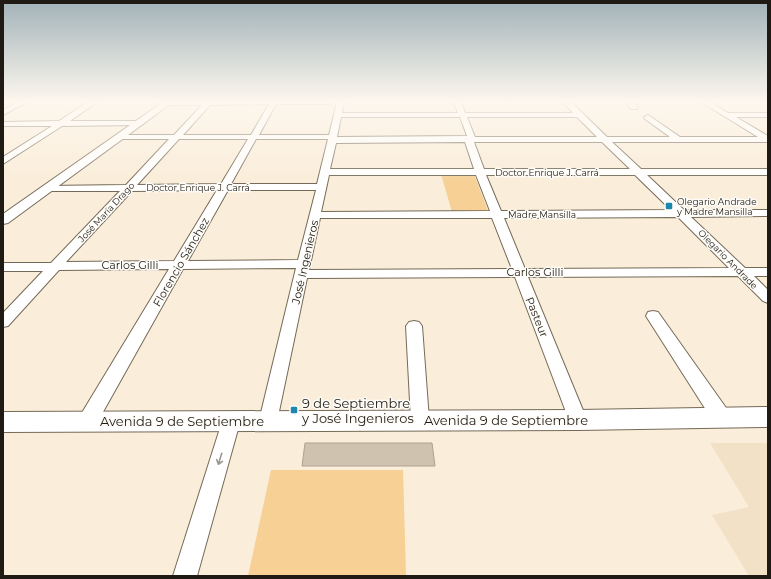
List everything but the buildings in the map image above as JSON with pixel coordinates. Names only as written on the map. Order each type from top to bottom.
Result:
[{"type":"street","points":[[3,161],[53,129]]},
{"type":"street","points":[[3,220],[132,129]]},
{"type":"street","name":"José María Drago","points":[[3,322],[185,129]]},
{"type":"street","name":"Florencio Sánchez","points":[[87,422],[259,129]]},
{"type":"street","name":"José Ingenieros","points":[[268,421],[335,129]]},
{"type":"street","name":"Pasteur","points":[[468,129],[471,136],[469,144],[578,420]]},
{"type":"street","name":"Olegario Andrade","points":[[594,129],[768,298]]},
{"type":"street","points":[[664,129],[678,139]]},
{"type":"street","points":[[751,129],[768,139]]},
{"type":"street","points":[[120,137],[470,140],[768,139]]},
{"type":"street","name":"Doctor Enrique J. Carrá","points":[[325,172],[768,172]]},
{"type":"street","name":"Doctor Enrique J. Carrá","points":[[50,188],[322,187]]},
{"type":"street","name":"Madre Mansilla","points":[[316,215],[768,213]]},
{"type":"street","name":"Carlos Gilli","points":[[3,267],[179,265],[303,269],[519,272],[768,272]]},
{"type":"street","points":[[653,316],[722,418]]},
{"type":"street","points":[[414,326],[420,420]]},
{"type":"street","name":"Avenida 9 de Septiembre","points":[[3,422],[578,420],[768,417]]},
{"type":"street","points":[[185,576],[231,422]]},
{"type":"shaded area","points":[[441,174],[474,174],[488,211],[452,212]]},
{"type":"shaded area","points":[[710,443],[768,443],[768,576],[749,576],[712,515],[749,507]]},
{"type":"shaded area","points":[[271,470],[403,470],[406,576],[248,576]]},
{"type":"place","name":"Olegario Andrade y Madre Mansilla","points":[[669,206]]},
{"type":"place","name":"9 de Septiembre y José Ingenieros","points":[[294,410]]}]
